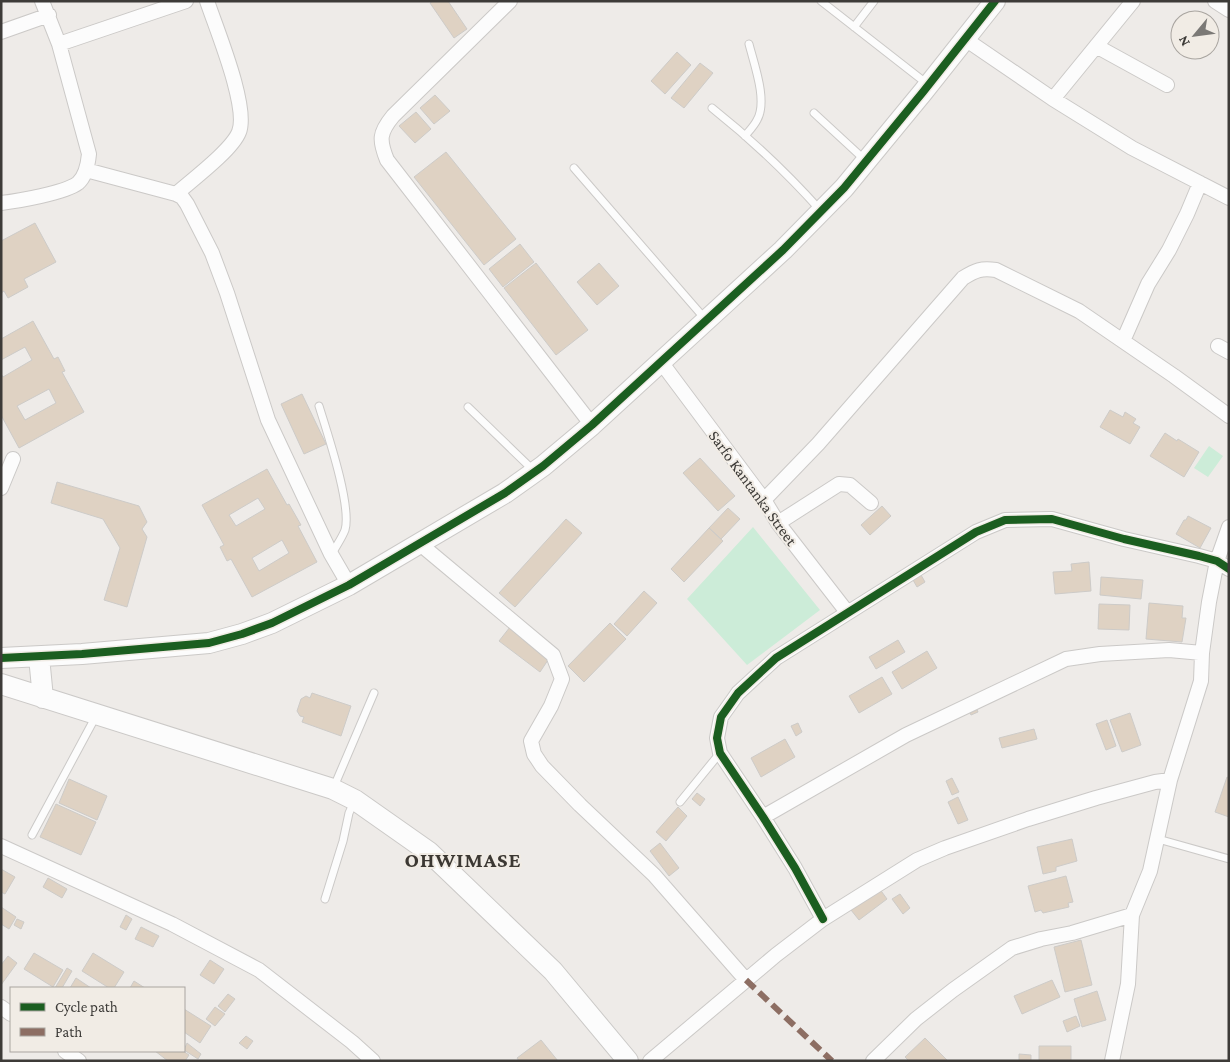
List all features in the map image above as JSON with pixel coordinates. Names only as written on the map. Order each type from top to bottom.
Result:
[{"type":"street","points":[[1,203],[68,189],[78,182],[86,170],[89,154],[59,44],[42,1]]},
{"type":"street","points":[[59,44],[186,1]]},
{"type":"street","points":[[176,194],[230,146],[240,131],[241,111],[231,73],[207,1]]},
{"type":"street","points":[[510,1],[393,116],[384,126],[380,137],[387,160],[592,425]]},
{"type":"street","points":[[1,658],[209,644],[272,623],[349,585],[505,493],[536,472],[592,425],[783,250],[844,188],[995,1]]},
{"type":"street","points":[[1053,99],[1132,1]]},
{"type":"street","points":[[1215,1],[1229,10]]},
{"type":"street","points":[[1,32],[49,15]]},
{"type":"street","points":[[965,40],[1053,99],[1132,148],[1229,198]]},
{"type":"street","points":[[1096,46],[1167,85]]},
{"type":"street","points":[[86,170],[176,194],[182,197],[188,204],[212,253],[268,420],[331,554],[349,585]]},
{"type":"street","points":[[1123,341],[1148,284],[1169,250],[1200,183]]},
{"type":"street","points":[[764,500],[824,437],[963,278],[983,268],[996,270],[1079,311],[1229,416]]},
{"type":"street","name":"Sarfo Kantanka Street","points":[[660,362],[764,500],[778,523],[847,612]]},
{"type":"street","points":[[1,488],[12,459]]},
{"type":"street","points":[[778,523],[839,484],[850,485],[871,503]]},
{"type":"street","points":[[823,919],[795,868],[720,753],[717,738],[721,717],[738,693],[776,658],[976,532],[1005,520],[1052,519],[1124,539],[1217,561],[1229,569]]},
{"type":"street","points":[[1112,1061],[1128,984],[1132,915],[1150,871],[1170,780],[1200,681],[1209,602],[1217,561],[1229,527]]},
{"type":"street","points":[[420,544],[554,655],[562,679],[551,706],[531,741],[534,754],[542,766],[580,805],[654,875],[746,980]]},
{"type":"street","points":[[763,817],[906,735],[1066,659],[1100,654],[1169,650],[1202,653]]},
{"type":"street","points":[[39,656],[43,698]]},
{"type":"street","points":[[1,684],[333,789],[355,800],[429,852],[552,971],[628,1061]]},
{"type":"street","points":[[650,1061],[746,980],[823,919],[917,860],[945,848],[1028,819],[1096,798],[1155,782],[1170,780]]},
{"type":"street","points":[[1,846],[172,924],[259,970],[352,1042],[372,1061]]},
{"type":"street","points":[[873,1061],[916,1019],[1012,948],[1132,915]]},
{"type":"street","points":[[66,1052],[79,1061]]},
{"type":"lane","points":[[821,1],[929,85]]},
{"type":"lane","points":[[854,27],[874,1]]},
{"type":"lane","points":[[745,136],[758,120],[760,110],[760,91],[749,44]]},
{"type":"lane","points":[[712,108],[795,182],[821,211]]},
{"type":"lane","points":[[814,112],[866,161]]},
{"type":"lane","points":[[574,168],[706,320]]},
{"type":"lane","points":[[319,406],[342,484],[346,522],[345,531],[331,554]]},
{"type":"lane","points":[[468,407],[536,472]]},
{"type":"lane","points":[[333,789],[374,693]]},
{"type":"lane","points":[[32,834],[96,715]]},
{"type":"lane","points":[[680,802],[720,753]]},
{"type":"lane","points":[[325,899],[343,841],[349,813],[355,800]]},
{"type":"lane","points":[[1158,839],[1229,859]]},
{"type":"green space","points":[[1209,446],[1223,456],[1208,477],[1194,468]]},
{"type":"green space","points":[[753,527],[820,610],[747,665],[687,599]]},
{"type":"building","points":[[433,1],[448,1],[467,29],[454,38],[430,3]]},
{"type":"building","points":[[677,52],[691,65],[665,94],[651,81]]},
{"type":"building","points":[[700,63],[713,73],[684,108],[671,98]]},
{"type":"building","points":[[435,95],[450,111],[434,124],[420,108]]},
{"type":"building","points":[[416,112],[431,129],[415,143],[399,126]]},
{"type":"building","points":[[446,152],[516,239],[484,265],[414,177]]},
{"type":"building","points":[[35,223],[56,262],[24,279],[28,287],[8,298],[4,291],[1,293],[1,241]]},
{"type":"building","points":[[520,244],[534,262],[503,287],[489,269]]},
{"type":"building","points":[[536,263],[588,330],[556,355],[504,288]]},
{"type":"building","points":[[599,263],[619,286],[597,305],[577,282]]},
{"type":"building","points":[[33,321],[54,359],[58,357],[65,371],[62,372],[84,412],[19,448],[1,415],[1,374],[3,377],[32,360],[25,347],[1,360],[1,339]],"holes":[[[49,389],[56,403],[25,420],[17,406]]]},
{"type":"building","points":[[302,394],[326,444],[304,454],[281,404]]},
{"type":"building","points":[[1110,410],[1123,417],[1125,412],[1136,419],[1133,423],[1140,427],[1130,444],[1100,427]]},
{"type":"building","points":[[1165,433],[1199,452],[1184,477],[1150,456]]},
{"type":"building","points":[[700,458],[735,496],[718,511],[683,473]]},
{"type":"building","points":[[267,469],[287,505],[289,504],[301,525],[298,526],[317,562],[252,597],[231,559],[227,561],[220,547],[224,545],[202,505]],"holes":[[[258,498],[265,509],[236,526],[229,515]],[[282,540],[289,553],[259,571],[252,558]]]},
{"type":"building","points":[[57,482],[139,506],[147,522],[142,529],[147,537],[127,607],[104,600],[120,548],[103,519],[51,503]]},
{"type":"building","points":[[882,506],[891,516],[870,535],[861,525]]},
{"type":"building","points":[[728,508],[740,519],[721,539],[709,528]]},
{"type":"building","points":[[1188,516],[1211,528],[1200,548],[1176,534]]},
{"type":"building","points":[[566,519],[582,533],[515,607],[499,593]]},
{"type":"building","points":[[709,528],[723,541],[684,582],[671,569]]},
{"type":"building","points":[[1089,562],[1091,591],[1055,594],[1053,572],[1072,571],[1071,564]]},
{"type":"building","points":[[921,575],[925,582],[917,587],[913,580]]},
{"type":"building","points":[[1101,577],[1143,580],[1141,599],[1100,595]]},
{"type":"building","points":[[644,591],[657,603],[627,636],[614,624]]},
{"type":"building","points":[[1149,603],[1183,606],[1182,618],[1186,618],[1182,642],[1146,639]]},
{"type":"building","points":[[1099,604],[1130,605],[1129,630],[1098,629]]},
{"type":"building","points":[[610,623],[626,639],[584,682],[568,666]]},
{"type":"building","points":[[510,627],[550,657],[540,672],[499,641]]},
{"type":"building","points":[[898,640],[905,652],[876,669],[869,657]]},
{"type":"building","points":[[927,651],[937,668],[902,689],[892,672]]},
{"type":"building","points":[[882,677],[892,694],[859,713],[849,696]]},
{"type":"building","points":[[312,693],[351,706],[341,736],[302,722],[304,717],[300,716],[297,711],[301,699],[306,696],[310,698]]},
{"type":"building","points":[[975,705],[978,712],[971,715],[968,709]]},
{"type":"building","points":[[1130,713],[1141,745],[1122,752],[1110,720]]},
{"type":"building","points":[[1107,720],[1116,746],[1106,750],[1096,724]]},
{"type":"building","points":[[798,723],[802,732],[796,736],[791,726]]},
{"type":"building","points":[[1034,729],[1037,739],[1002,748],[999,738]]},
{"type":"building","points":[[785,739],[795,757],[761,777],[751,758]]},
{"type":"building","points":[[1227,777],[1229,778],[1229,817],[1215,812]]},
{"type":"building","points":[[952,778],[959,792],[952,795],[946,781]]},
{"type":"building","points":[[69,779],[107,796],[97,820],[59,803]]},
{"type":"building","points":[[697,793],[705,799],[700,806],[692,799]]},
{"type":"building","points":[[958,797],[968,820],[958,824],[948,802]]},
{"type":"building","points":[[56,804],[96,822],[81,855],[40,837]]},
{"type":"building","points":[[678,807],[687,816],[666,841],[656,832]]},
{"type":"building","points":[[1072,839],[1077,861],[1056,867],[1056,871],[1043,874],[1037,847]]},
{"type":"building","points":[[660,843],[679,868],[669,876],[650,851]]},
{"type":"building","points":[[1,869],[15,877],[5,894],[1,892]]},
{"type":"building","points":[[1066,876],[1073,902],[1068,903],[1069,907],[1043,913],[1041,910],[1035,912],[1028,886]]},
{"type":"building","points":[[48,878],[67,889],[62,898],[43,887]]},
{"type":"building","points":[[879,888],[887,899],[859,920],[851,910]]},
{"type":"building","points":[[900,894],[910,908],[903,914],[892,899]]},
{"type":"building","points":[[1,907],[16,917],[9,929],[1,924]]},
{"type":"building","points":[[126,915],[132,919],[126,930],[120,927]]},
{"type":"building","points":[[17,919],[24,922],[21,929],[14,925]]},
{"type":"building","points":[[141,927],[159,936],[153,947],[135,939]]},
{"type":"building","points":[[1081,940],[1092,985],[1065,992],[1054,947]]},
{"type":"building","points":[[34,953],[63,970],[53,987],[24,969]]},
{"type":"building","points":[[93,953],[124,972],[115,987],[107,987],[82,971]]},
{"type":"building","points":[[8,956],[17,963],[1,985],[1,965]]},
{"type":"building","points":[[210,960],[224,969],[214,984],[200,975]]},
{"type":"building","points":[[67,968],[72,971],[63,987],[56,987]]},
{"type":"building","points":[[76,978],[90,987],[71,987]]},
{"type":"building","points":[[1052,980],[1060,997],[1022,1014],[1014,996]]},
{"type":"building","points":[[134,981],[143,987],[131,987]]},
{"type":"building","points":[[1097,991],[1106,1020],[1082,1027],[1074,999]]},
{"type":"building","points":[[228,994],[235,999],[225,1012],[218,1006]]},
{"type":"building","points":[[215,1007],[225,1014],[215,1026],[206,1019]]},
{"type":"building","points":[[185,1010],[211,1026],[200,1043],[185,1033]]},
{"type":"building","points":[[1076,1016],[1080,1026],[1067,1032],[1063,1021]]},
{"type":"building","points":[[246,1036],[253,1041],[247,1049],[239,1043]]},
{"type":"building","points":[[925,1038],[948,1061],[909,1061],[905,1057]]},
{"type":"building","points":[[541,1040],[558,1061],[519,1061],[517,1058]]},
{"type":"building","points":[[187,1043],[201,1054],[198,1059],[185,1051]]},
{"type":"building","points":[[1039,1046],[1071,1046],[1071,1061],[1039,1061]]},
{"type":"building","points":[[156,1052],[184,1052],[189,1055],[185,1061],[168,1061]]},
{"type":"building","points":[[1019,1054],[1031,1055],[1031,1061],[1019,1061]]},
{"type":"marked path","points":[[746,980],[832,1061]]},
{"type":"cycle path","points":[[1,658],[82,654],[209,643],[242,634],[272,623],[349,585],[505,493],[543,466],[592,425],[783,250],[844,188],[995,1]]},
{"type":"cycle path","points":[[823,919],[795,868],[720,753],[717,738],[721,717],[738,693],[776,658],[976,532],[1005,520],[1052,519],[1124,539],[1217,561],[1229,569]]},
{"type":"district","name":"OHWIMASE","points":[[463,860]]}]
